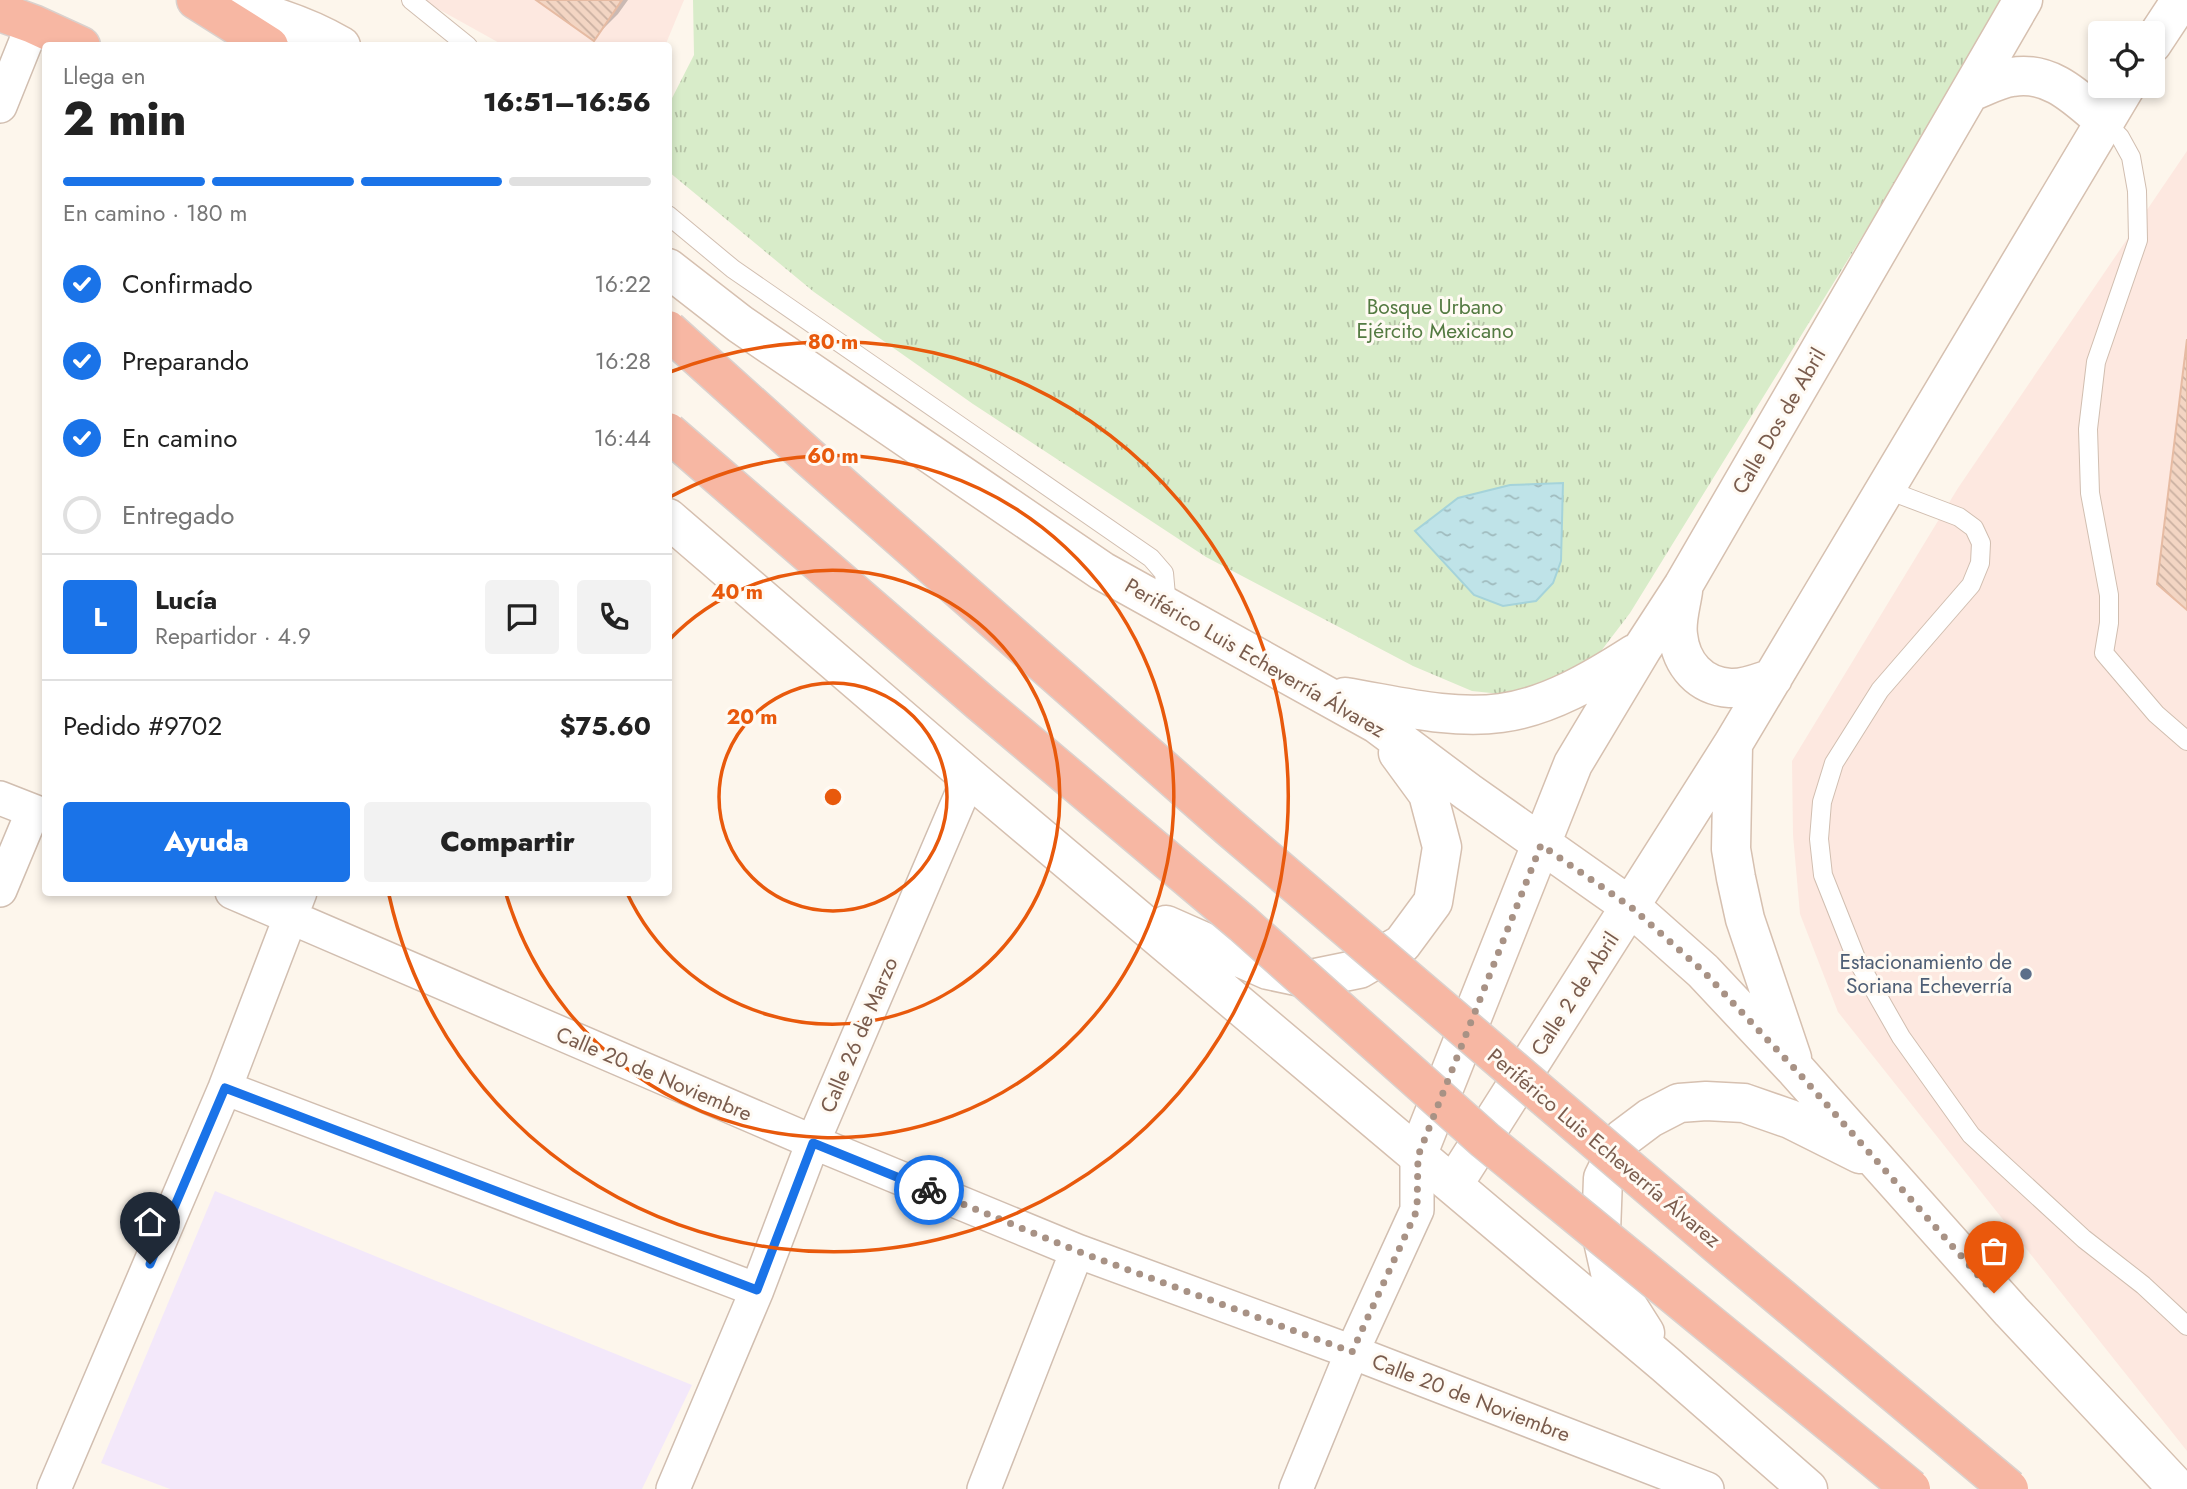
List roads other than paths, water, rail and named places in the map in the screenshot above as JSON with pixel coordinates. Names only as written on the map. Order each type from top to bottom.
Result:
[{"type":"highway","points":[[196,0],[263,42]]},
{"type":"highway","name":"Periférico Luis Echeverría Álvarez","points":[[672,334],[1230,828],[2009,1489]]},
{"type":"highway","points":[[672,435],[1243,924],[1485,1140],[1910,1489]]},
{"type":"street","points":[[211,0],[271,14],[334,42]]},
{"type":"street","points":[[2017,9],[2048,0]]},
{"type":"street","points":[[2165,24],[2181,0]]},
{"type":"street","name":"Calle Dos de Abril","points":[[1541,845],[1573,764],[1683,586],[2017,9]]},
{"type":"street","points":[[0,106],[42,43]]},
{"type":"street","points":[[1970,92],[2010,77],[2029,75],[2047,79],[2104,121]]},
{"type":"street","points":[[1631,907],[1773,678],[2118,98]]},
{"type":"street","name":"Periférico Luis Echeverría Álvarez","points":[[672,271],[740,324],[1102,571],[1377,724],[1541,845],[1631,907],[1703,971],[1796,1070],[2011,1311],[2178,1489]]},
{"type":"street","points":[[672,521],[969,777],[1665,1364],[1808,1489]]},
{"type":"street","points":[[1683,586],[1677,632],[1680,651],[1693,674],[1713,685],[1731,688],[1773,678]]},
{"type":"street","points":[[1324,694],[1432,711],[1502,713],[1552,698],[1592,680],[1642,649]]},
{"type":"street","points":[[1125,906],[1268,970],[1310,979],[1359,969],[1402,944],[1433,902],[1442,847],[1428,794],[1377,724]]},
{"type":"street","points":[[1733,744],[1731,849],[1736,878],[1745,919],[1796,1070]]},
{"type":"street","name":"Calle 26 de Marzo","points":[[673,1489],[757,1290],[813,1143],[969,777]]},
{"type":"street","points":[[0,798],[39,813],[0,890]]},
{"type":"street","points":[[1296,1489],[1352,1352],[1417,1210],[1418,1156],[1541,845]]},
{"type":"street","name":"Calle 20 de Noviembre","points":[[253,896],[295,904],[813,1143],[1077,1251],[1352,1352],[1707,1489]]},
{"type":"street","points":[[54,1489],[225,1088],[295,904]]},
{"type":"street","name":"Calle 2 de Abril","points":[[1417,1210],[1453,1185],[1631,907]]},
{"type":"street","points":[[225,1088],[757,1290]]},
{"type":"street","points":[[1665,1364],[1612,1281],[1601,1232],[1603,1178],[1622,1139],[1650,1118],[1679,1103],[1744,1103],[1790,1119],[1879,1163]]},
{"type":"street","points":[[984,1489],[1077,1251]]},
{"type":"lane","points":[[411,0],[463,42]]},
{"type":"lane","points":[[2104,121],[2120,137],[2131,157],[2137,191],[2138,240],[2096,362],[2088,429],[2090,493],[2109,595],[2109,623],[2104,653],[2156,713],[2187,741]]},
{"type":"lane","points":[[672,218],[733,269],[1151,558],[1164,573],[1167,607]]},
{"type":"lane","points":[[1885,489],[1959,517],[1974,528],[1980,543],[1980,563],[1971,585],[1880,690],[1835,763],[1822,802],[1819,839],[1823,875],[1856,958],[1895,1026],[1971,1135],[2084,1239],[2143,1284],[2187,1325]]},
{"type":"water","points":[[1563,483],[1561,561],[1553,583],[1536,601],[1503,606],[1474,595],[1415,531],[1458,498],[1510,485]]},
{"type":"place","name":"Estacionamiento de Soriana Echeverría","points":[[2026,974]]},
{"type":"park label","name":"Bosque Urbano Ejército Mexicano","points":[[1435,319]]}]
